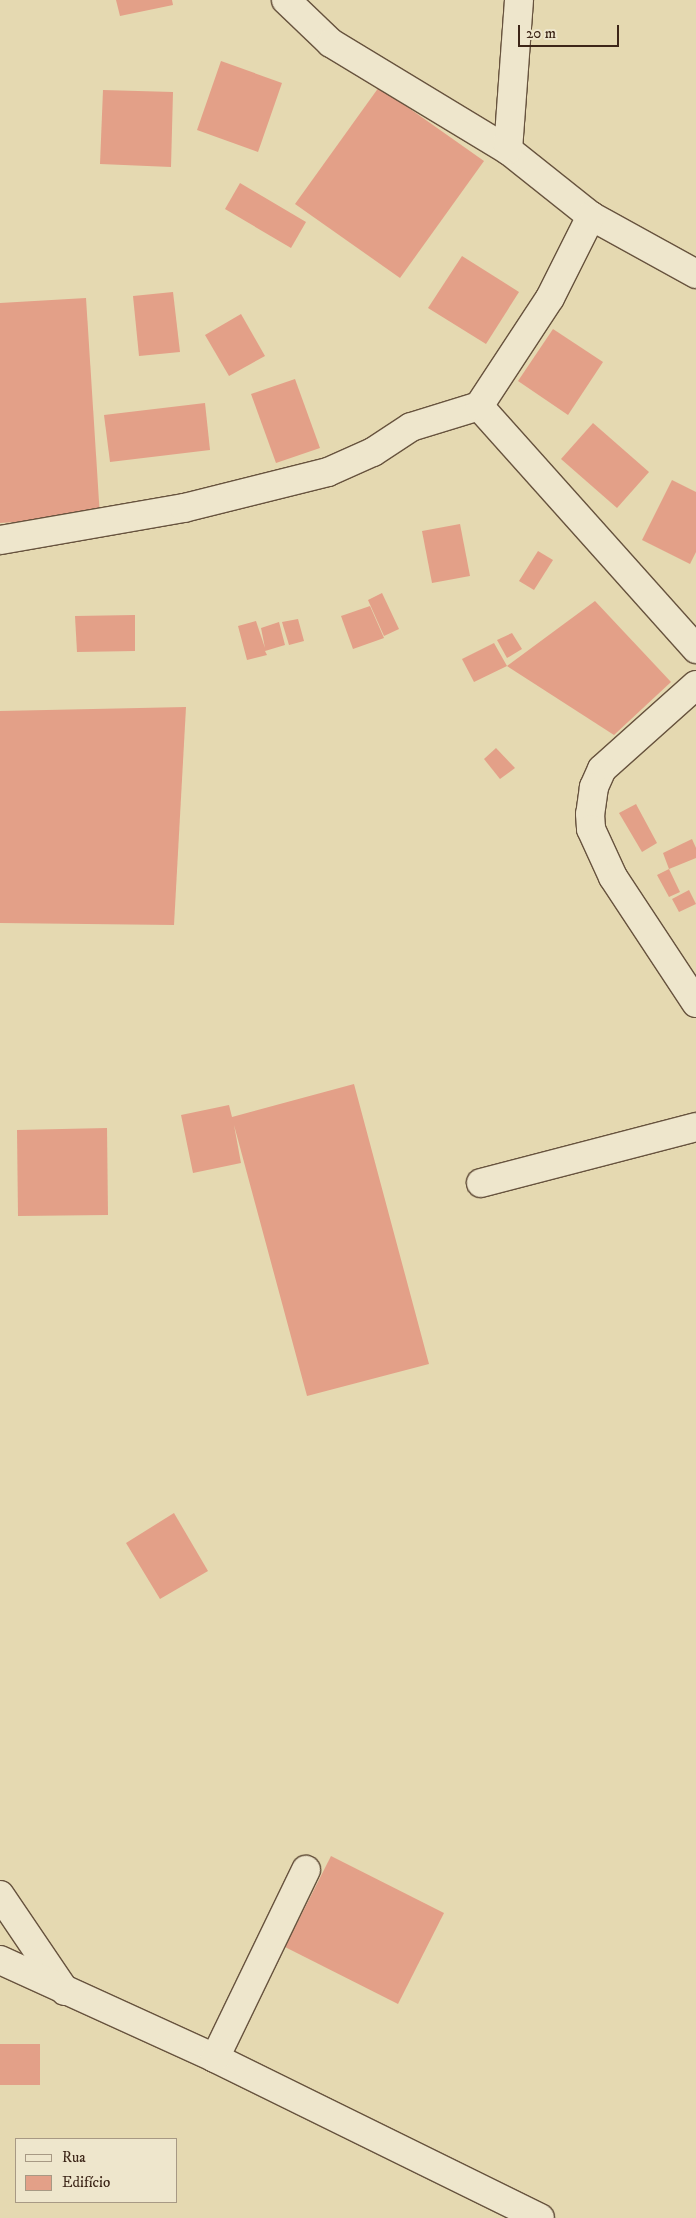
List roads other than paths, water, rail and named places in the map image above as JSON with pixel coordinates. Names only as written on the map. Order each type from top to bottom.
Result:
[{"type":"street","points":[[286,0],[331,43],[508,150],[591,216],[696,274]]},
{"type":"street","points":[[508,150],[519,0]]},
{"type":"street","points":[[0,540],[184,508],[328,472],[373,452],[411,427],[479,406],[550,298],[591,216]]},
{"type":"street","points":[[479,406],[696,649]]},
{"type":"street","points":[[696,685],[602,769],[594,787],[590,814],[591,829],[612,877],[696,1003]]},
{"type":"street","points":[[481,1183],[696,1127]]},
{"type":"street","points":[[215,2058],[306,1870]]},
{"type":"street","points":[[0,1895],[66,1992]]},
{"type":"street","points":[[0,1960],[66,1992],[215,2058],[540,2218]]}]
